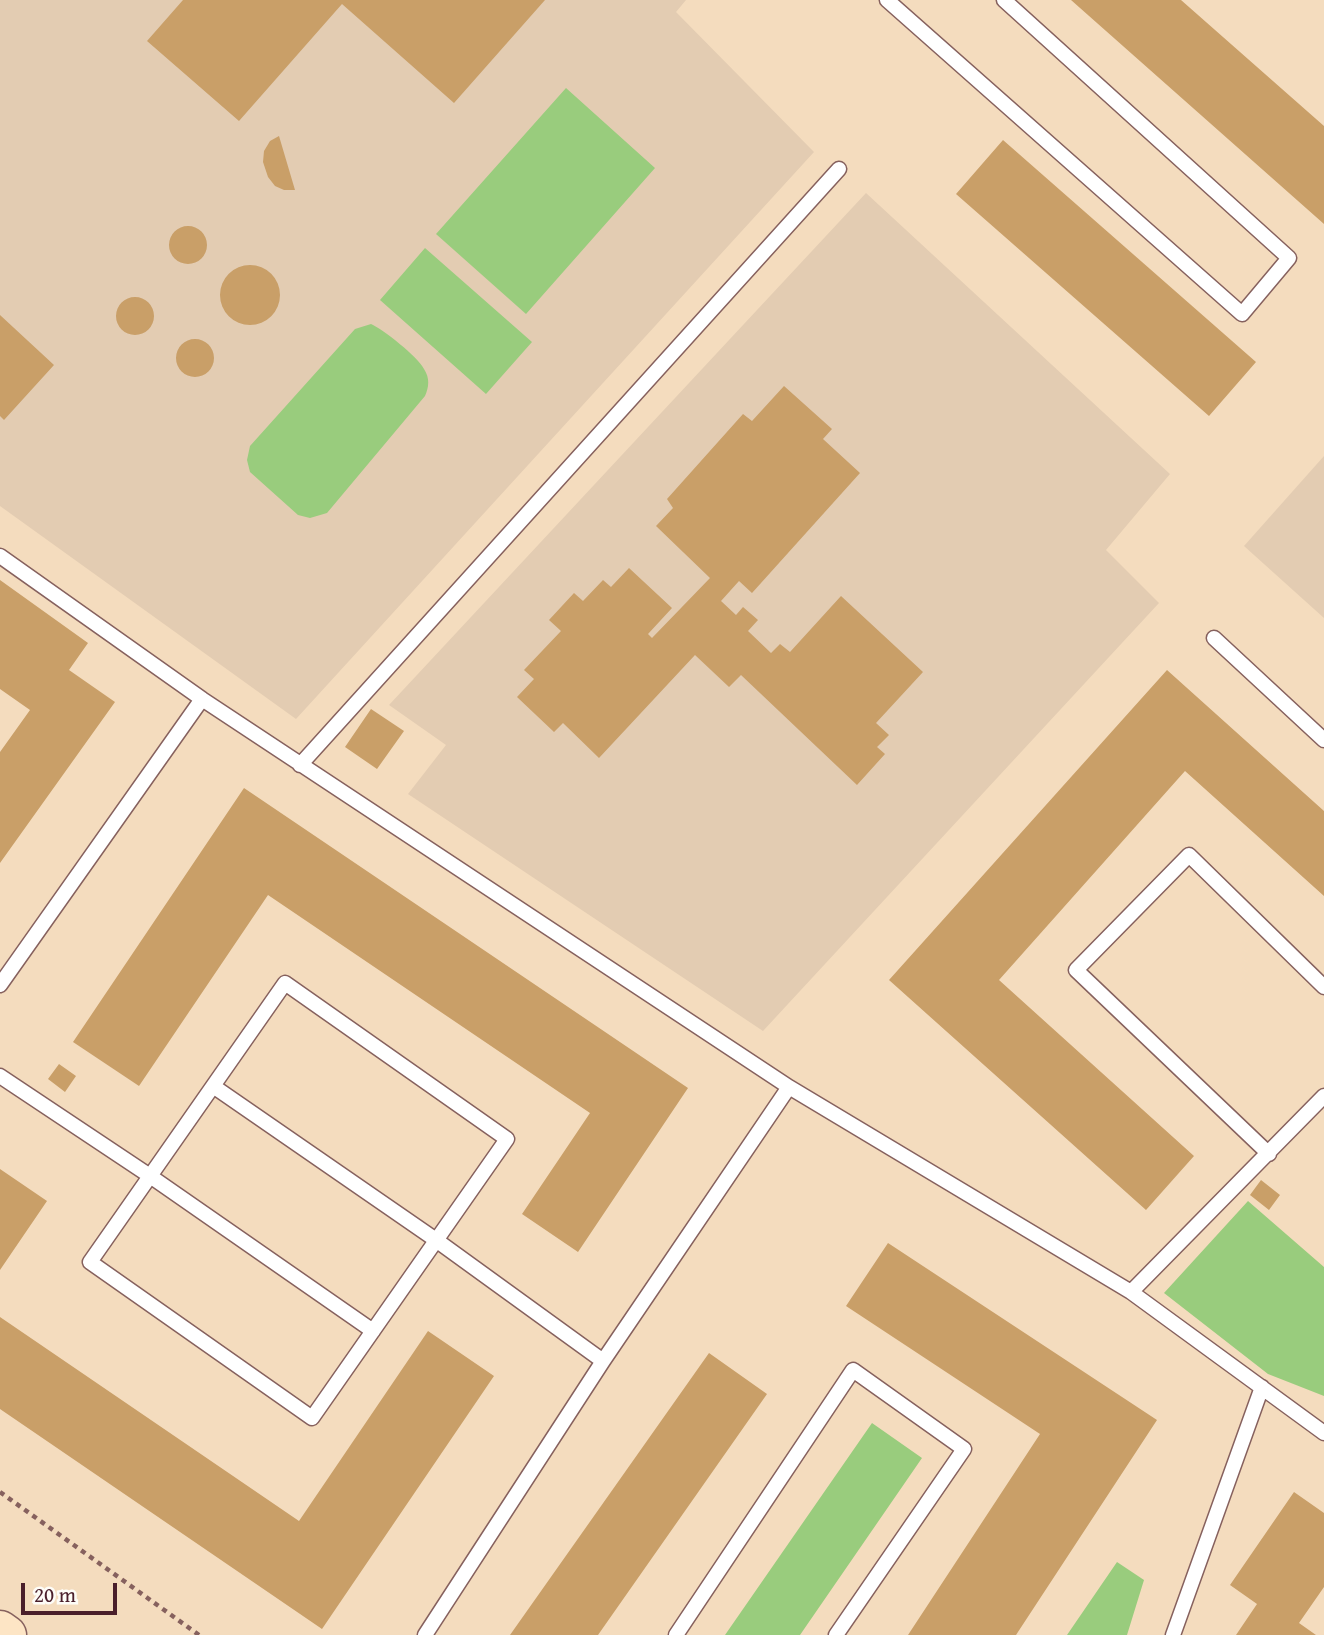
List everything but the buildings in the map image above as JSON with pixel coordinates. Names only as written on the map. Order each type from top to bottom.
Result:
[{"type":"street","points":[[0,1630],[7,1635]]},
{"type":"lane","points":[[887,0],[1242,314],[1290,258],[1004,0]]},
{"type":"lane","points":[[300,765],[839,169]]},
{"type":"lane","points":[[0,556],[300,765],[789,1087],[1131,1292],[1324,1433]]},
{"type":"lane","points":[[1214,638],[1324,740]]},
{"type":"lane","points":[[0,985],[202,699]]},
{"type":"lane","points":[[1269,1154],[1076,970],[1189,855],[1324,987]]},
{"type":"lane","points":[[285,983],[507,1139],[312,1418],[90,1262],[213,1086],[285,983]]},
{"type":"lane","points":[[0,1076],[150,1176],[373,1331]]},
{"type":"lane","points":[[213,1086],[436,1240],[603,1361]]},
{"type":"lane","points":[[425,1635],[603,1361],[789,1087]]},
{"type":"lane","points":[[1131,1292],[1324,1096]]},
{"type":"lane","points":[[676,1635],[853,1370],[964,1448],[836,1635]]},
{"type":"lane","points":[[1174,1635],[1262,1387]]},
{"type":"path","points":[[0,1492],[198,1635]]},
{"type":"shaded area","points":[[0,0],[686,0],[676,12],[814,152],[296,719],[0,506]]},
{"type":"shaded area","points":[[866,193],[1170,474],[1106,550],[1159,603],[763,1031],[408,794],[446,745],[389,705]]},
{"type":"shaded area","points":[[1324,456],[1324,618],[1244,546]]},
{"type":"green space","points":[[566,88],[655,168],[526,314],[436,234]]},
{"type":"green space","points":[[425,248],[532,342],[486,394],[380,300]]},
{"type":"green space","points":[[371,324],[400,344],[426,372],[428,386],[425,396],[327,513],[310,518],[298,515],[250,472],[247,460],[250,446],[355,329]]},
{"type":"green space","points":[[1248,1201],[1324,1267],[1324,1396],[1268,1374],[1164,1293]]},
{"type":"green space","points":[[872,1423],[922,1458],[800,1635],[725,1635]]},
{"type":"green space","points":[[1117,1562],[1144,1580],[1127,1635],[1067,1635]]}]
